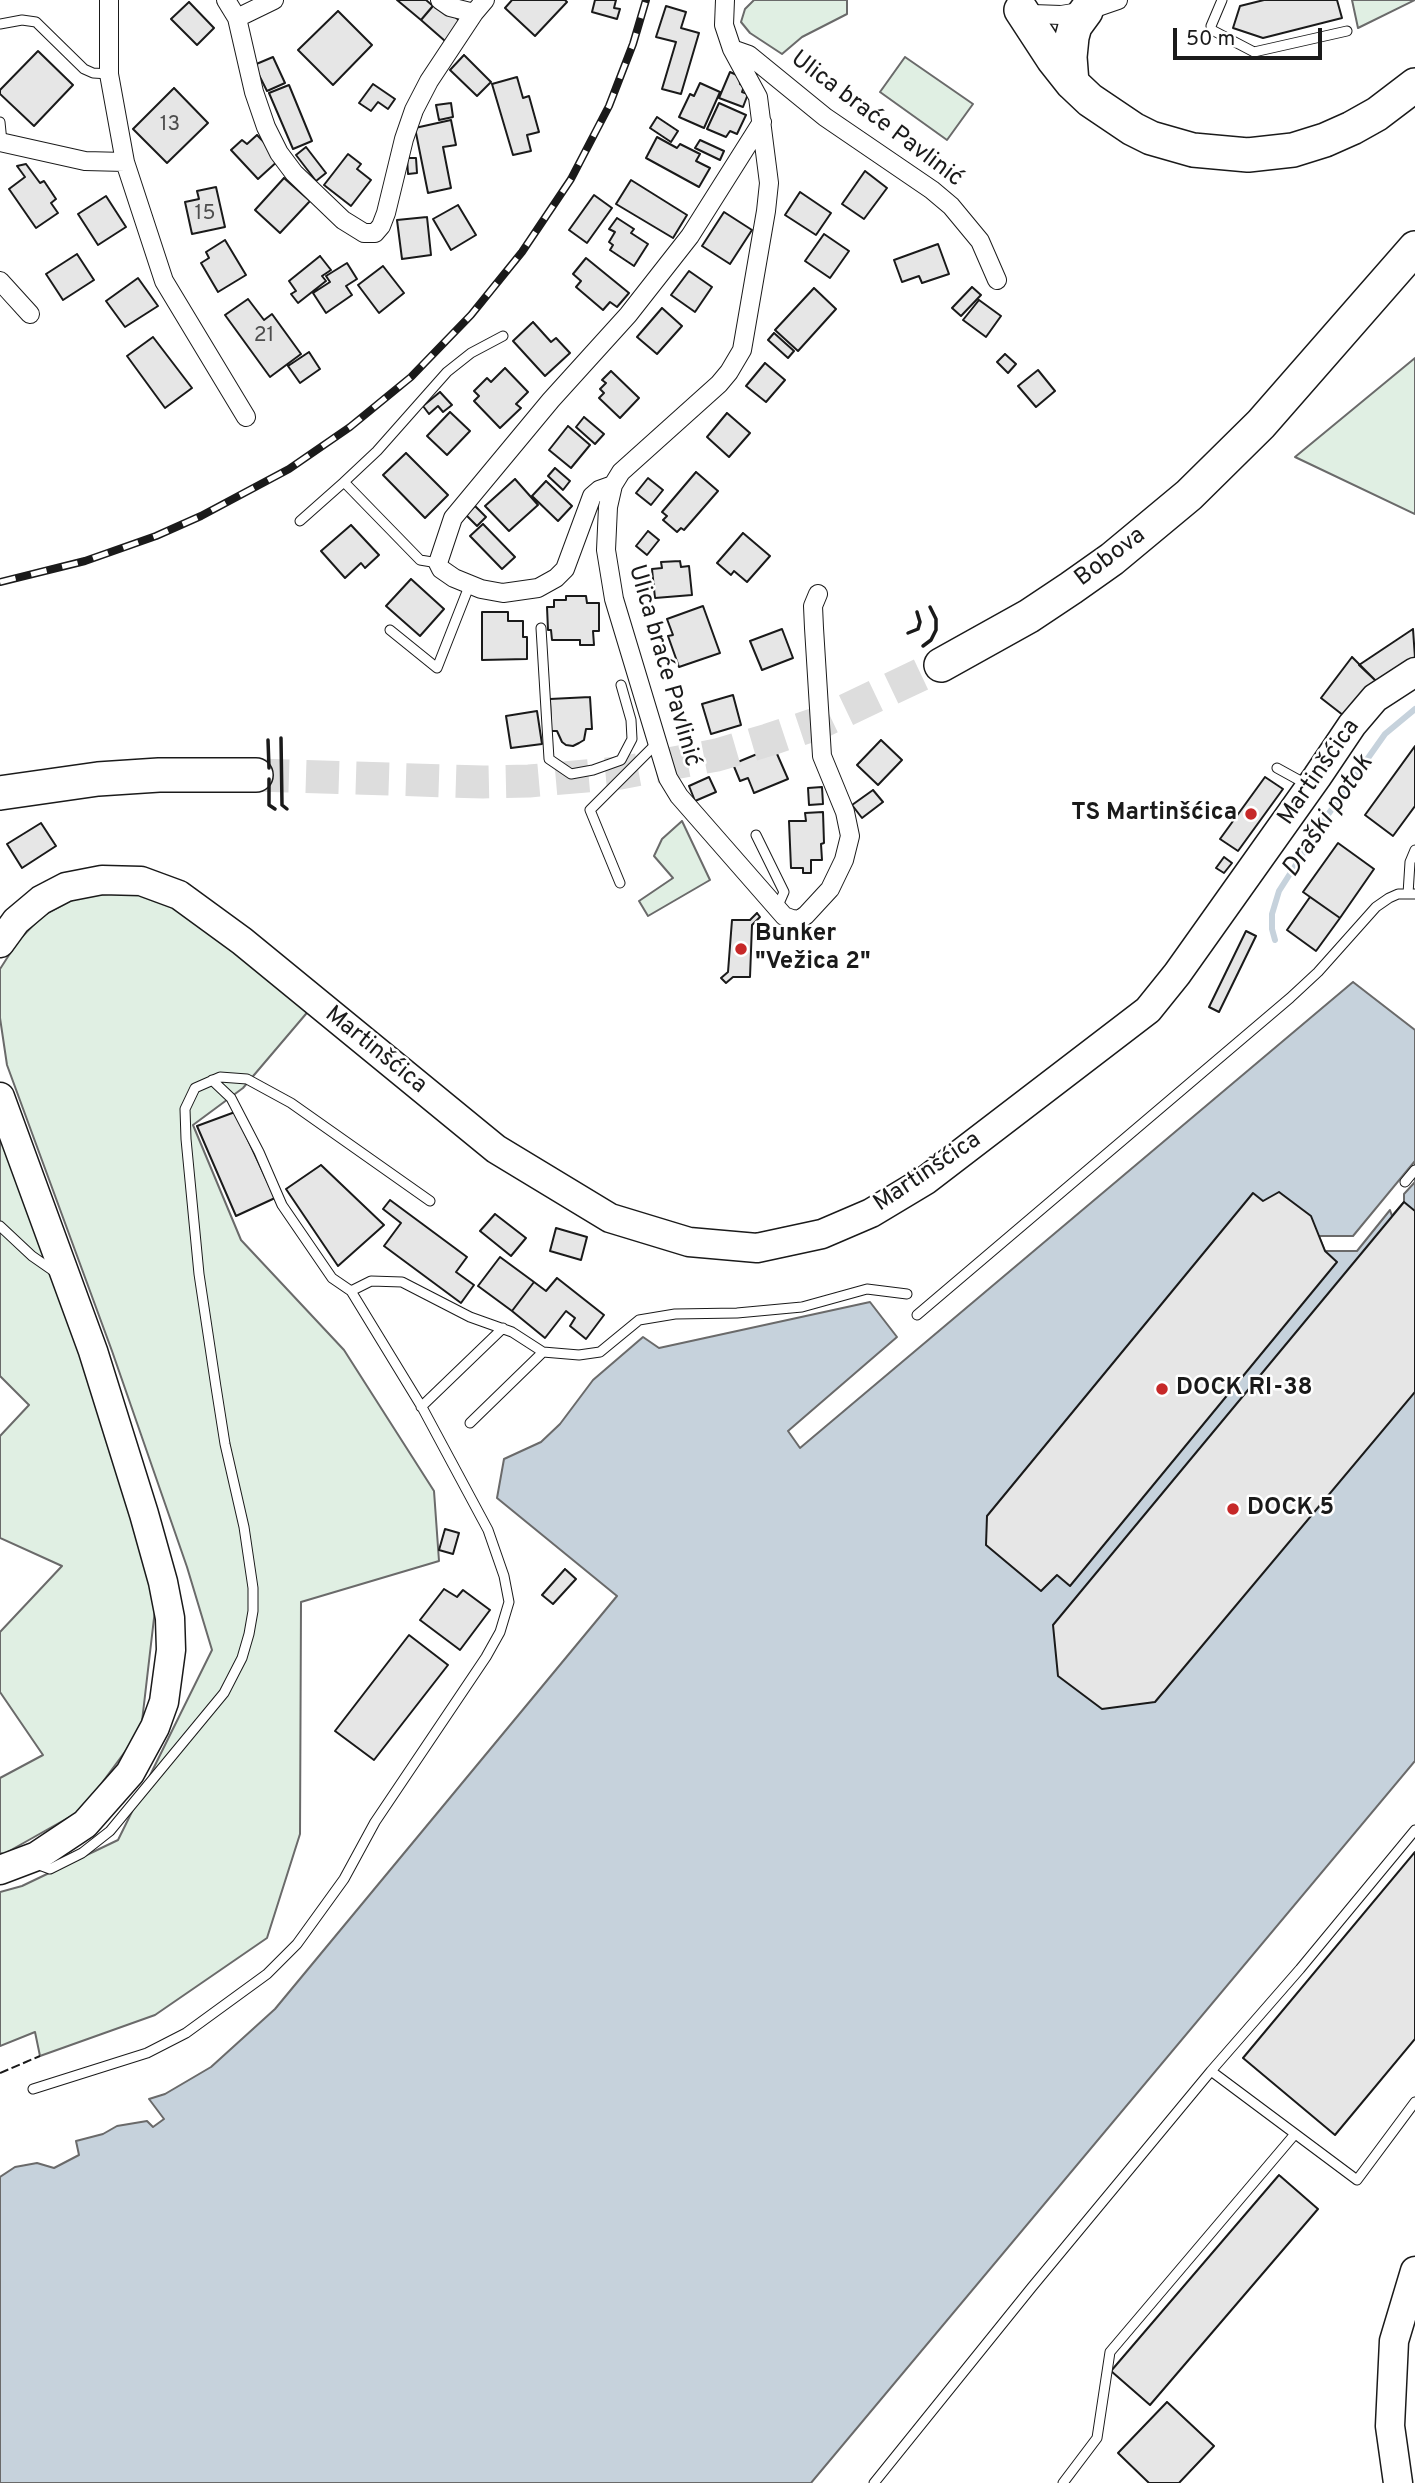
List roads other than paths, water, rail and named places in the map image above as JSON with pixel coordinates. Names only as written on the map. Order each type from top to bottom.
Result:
[{"type":"highway","points":[[1026,5],[1040,42],[1072,83],[1110,114],[1151,138],[1193,150],[1248,155],[1293,150],[1325,140],[1377,114],[1415,85]]},
{"type":"highway","points":[[1072,83],[1072,37],[1075,26],[1086,11]]},
{"type":"highway","name":"Bobova","points":[[941,665],[1029,616],[1112,559],[1189,495],[1261,424],[1415,248]]},
{"type":"highway","points":[[0,793],[123,777],[256,775]]},
{"type":"main road","name":"Martinšćica","points":[[0,943],[16,921],[41,900],[66,887],[102,880],[141,881],[179,895],[242,941],[496,1149],[610,1217],[689,1242],[757,1248],[822,1234],[871,1213],[926,1180],[1148,1010],[1177,974],[1352,725],[1376,698],[1415,672]]},
{"type":"main road","points":[[0,1097],[93,1352],[148,1525],[170,1618],[171,1650],[164,1702],[155,1727],[130,1773],[85,1824],[37,1856],[0,1870]]},
{"type":"main road","points":[[1398,2483],[1390,2426],[1394,2341],[1415,2271]]},
{"type":"street","points":[[109,0],[109,74],[125,162],[164,281],[246,417]]},
{"type":"street","points":[[226,0],[237,18],[254,92],[266,127],[279,153],[294,173],[343,220],[364,233],[375,233],[381,226],[414,110],[429,81],[479,6]]},
{"type":"street","points":[[237,18],[274,0]]},
{"type":"street","points":[[440,0],[450,7],[479,6]]},
{"type":"street","name":"Ulica braće Pavlinić","points":[[725,0],[724,25],[732,49],[758,97],[769,183],[742,351],[719,384],[621,472],[613,485],[608,507],[606,550],[614,599],[667,778],[679,796],[777,908]]},
{"type":"street","points":[[1026,5],[1033,14],[1061,15],[1086,11],[1118,0]]},
{"type":"street","name":"Ulica braće Pavlinić","points":[[732,49],[749,55],[825,117],[932,190],[951,206],[980,241],[997,281]]},
{"type":"street","points":[[438,563],[453,518],[551,400],[628,315],[690,236],[762,122]]},
{"type":"street","points":[[1,142],[85,161],[125,162]]},
{"type":"street","points":[[0,281],[30,314]]},
{"type":"street","name":"Ulica braće Pavlinić","points":[[438,563],[441,569],[454,578],[481,589],[512,593],[538,588],[556,578],[565,569],[592,496],[613,485]]},
{"type":"street","points":[[777,908],[784,916],[799,920],[814,909],[830,889],[844,860],[850,836],[845,812],[822,756],[813,617],[813,606],[818,594]]},
{"type":"lane","points":[[1222,0],[1211,26],[1212,30],[1254,52],[1347,31]]},
{"type":"lane","points":[[0,24],[22,20],[36,22],[84,69],[93,73],[109,74]]},
{"type":"lane","points":[[0,122],[1,142]]},
{"type":"lane","points":[[300,521],[384,442],[447,372],[471,353],[503,335]]},
{"type":"lane","points":[[344,482],[420,560],[438,563]]},
{"type":"lane","points":[[390,630],[437,668],[470,584]]},
{"type":"lane","points":[[541,628],[549,759],[571,774],[621,760],[632,739],[651,725]]},
{"type":"lane","points":[[621,685],[631,720],[632,739]]},
{"type":"lane","points":[[620,883],[590,810],[656,744]]},
{"type":"lane","points":[[1277,768],[1311,786]]},
{"type":"lane","points":[[756,835],[784,892],[777,908]]},
{"type":"lane","points":[[917,1315],[1290,998],[1318,972],[1376,908],[1388,898],[1411,894],[1410,862],[1415,849]]},
{"type":"lane","points":[[37,1856],[42,1866],[50,1869],[82,1853],[110,1831],[224,1693],[242,1658],[249,1634],[253,1588],[244,1527],[225,1444],[199,1274],[185,1109],[195,1088],[220,1077],[247,1079],[291,1103],[430,1201]]},
{"type":"lane","points":[[33,2089],[147,2053],[186,2033],[267,1975],[298,1944],[344,1879],[375,1822],[486,1657],[507,1615],[509,1602],[504,1576],[488,1530],[421,1407],[351,1291],[332,1278],[282,1205],[231,1098],[212,1080]]},
{"type":"lane","points":[[1405,1182],[1415,1170]]},
{"type":"lane","points":[[0,1226],[32,1256],[67,1280]]},
{"type":"lane","points":[[351,1291],[371,1280],[402,1282],[470,1317],[503,1328],[543,1352],[579,1355],[600,1352],[639,1320],[675,1314],[737,1313],[802,1307],[867,1289],[907,1294]]},
{"type":"lane","points":[[421,1407],[503,1328]]},
{"type":"lane","points":[[470,1423],[543,1352]]},
{"type":"lane","points":[[874,2483],[1211,2071],[1415,1830]]},
{"type":"lane","points":[[1211,2071],[1357,2180],[1415,2102]]},
{"type":"lane","points":[[1063,2483],[1097,2438],[1110,2352],[1295,2134]]},
{"type":"waterway","name":"Draški potok","points":[[1275,940],[1272,914],[1279,891],[1327,816],[1385,734],[1415,709]]},
{"type":"tunnel","points":[[256,775],[483,782],[620,773],[717,755],[819,723],[941,665]]},
{"type":"railway","points":[[0,582],[85,561],[156,536],[201,516],[289,469],[350,427],[411,377],[471,315],[522,252],[571,179],[609,106],[633,44],[646,0]]},
{"type":"place","name":"TS Martinšćica","points":[[1251,814]]},
{"type":"place","name":"Bunker \"Vežica 2\"","points":[[741,949]]},
{"type":"place","name":"DOCK RI-38","points":[[1162,1389]]},
{"type":"place","name":"DOCK 5","points":[[1233,1509]]}]
